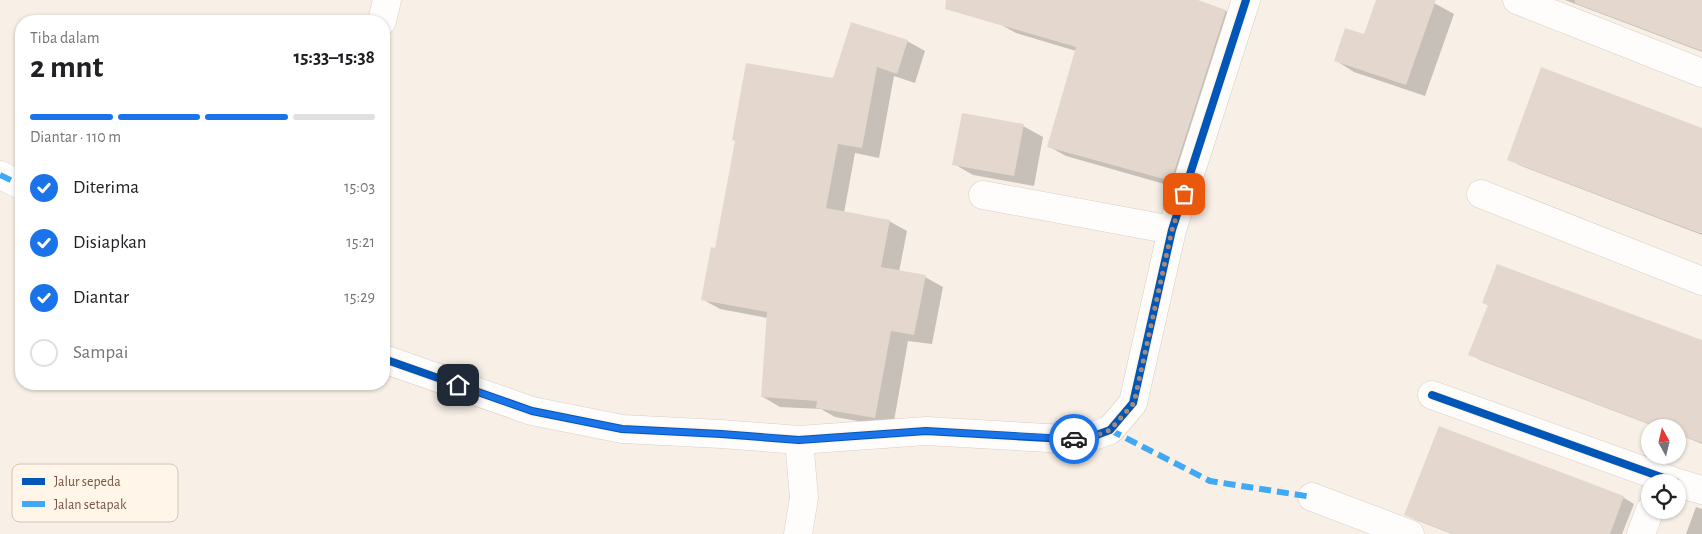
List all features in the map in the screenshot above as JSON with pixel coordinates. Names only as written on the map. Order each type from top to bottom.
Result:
[{"type":"street","points":[[383,15],[387,0]]},
{"type":"street","points":[[390,360],[532,411],[622,429],[799,440],[926,431],[1084,440],[1110,430],[1134,403],[1172,230],[1246,0]]},
{"type":"street","points":[[1516,0],[1702,73]]},
{"type":"street","points":[[0,175],[15,182]]},
{"type":"street","points":[[1480,194],[1702,281]]},
{"type":"street","points":[[983,195],[1172,230]]},
{"type":"street","points":[[1432,395],[1647,474]]},
{"type":"street","points":[[798,534],[804,498],[799,440]]},
{"type":"street","points":[[1686,486],[1702,490]]},
{"type":"street","points":[[1312,497],[1410,534]]},
{"type":"street","points":[[1641,534],[1647,519]]},
{"type":"building","points":[[946,0],[1198,0],[1226,10],[1171,181],[1047,147],[1076,47],[945,9]]},
{"type":"building","points":[[1376,0],[1436,0],[1406,85],[1334,61],[1345,28],[1364,34]]},
{"type":"building","points":[[1575,0],[1702,0],[1702,51],[1575,3]]},
{"type":"building","points":[[851,22],[908,40],[897,74],[877,67],[862,148],[838,144],[826,208],[890,220],[881,267],[926,275],[914,335],[891,331],[875,418],[816,408],[817,401],[761,397],[767,312],[701,300],[711,247],[715,248],[735,141],[732,140],[746,63],[833,78]]},
{"type":"building","points":[[1541,67],[1702,128],[1702,234],[1507,160]]},
{"type":"building","points":[[962,113],[1024,124],[1014,176],[952,165]]},
{"type":"building","points":[[1497,264],[1702,340],[1702,443],[1686,437],[1686,419],[1641,419],[1641,421],[1468,355],[1488,305],[1482,303]]},
{"type":"building","points":[[1439,426],[1624,496],[1610,534],[1453,534],[1404,515]]},
{"type":"marked path","points":[[0,175],[15,182]]},
{"type":"marked path","points":[[1110,430],[1210,481],[1312,497]]},
{"type":"cycle path","points":[[390,361],[532,411],[622,429],[799,440],[926,431],[1083,440],[1110,430],[1133,403],[1172,230],[1246,0]]},
{"type":"cycle path","points":[[1432,395],[1653,474]]},
{"type":"way so far","points":[[1074,439],[1084,440],[1110,430],[1134,403],[1172,230],[1184,194]]},
{"type":"route","points":[[458,385],[532,411],[622,429],[799,440],[926,431],[1074,439]]}]
